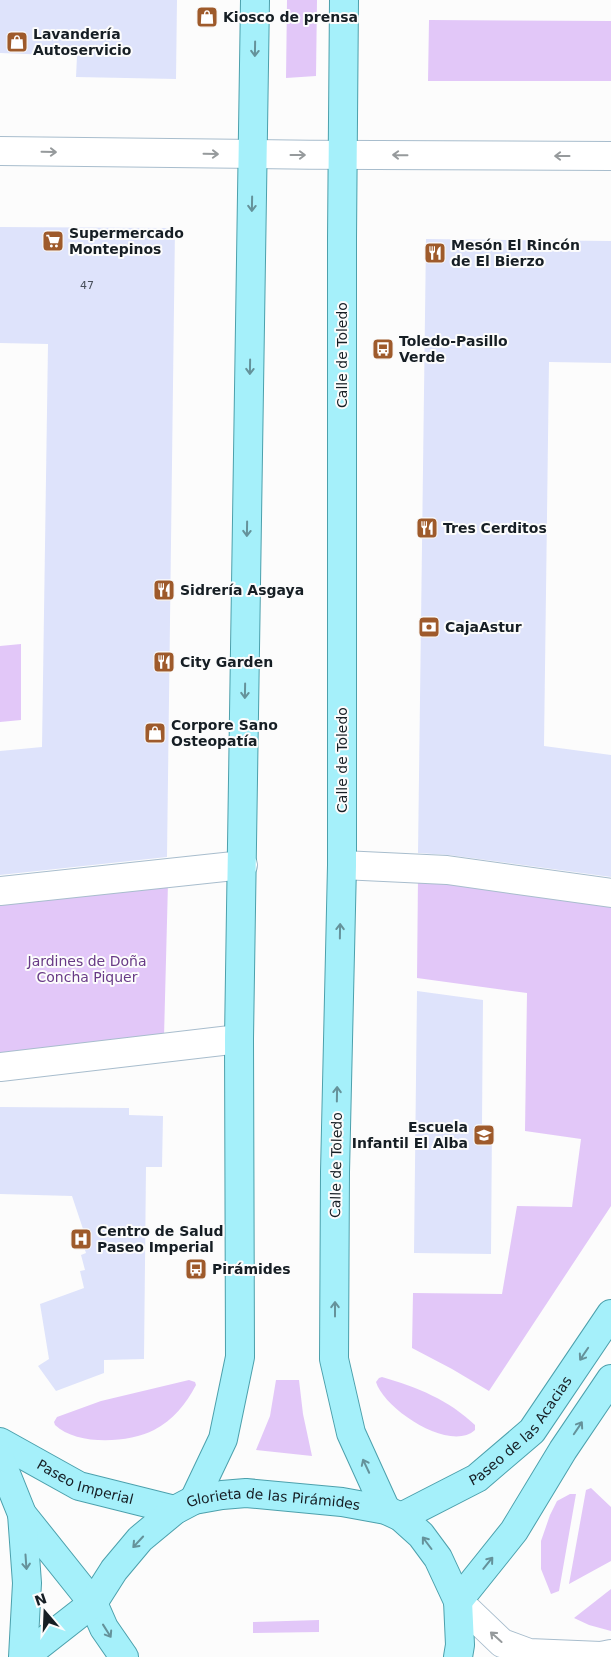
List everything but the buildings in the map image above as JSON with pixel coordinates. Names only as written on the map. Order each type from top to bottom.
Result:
[{"type":"main road","points":[[184,1505],[224,1439],[240,1357],[239,1038],[255,0]]},
{"type":"main road","name":"Calle de Toledo","points":[[344,0],[342,865],[334,1359],[351,1433],[394,1514]]},
{"type":"main road","name":"Paseo de las Acacias","points":[[394,1514],[477,1478],[532,1431],[611,1314]]},
{"type":"main road","points":[[458,1601],[514,1530],[563,1450],[611,1379]]},
{"type":"main road","name":"Paseo Imperial","points":[[0,1442],[79,1486],[184,1505]]},
{"type":"main road","points":[[0,1459],[22,1514],[93,1603],[104,1628],[124,1657]]},
{"type":"main road","name":"Glorieta de las Pirámides","points":[[24,1657],[93,1603],[114,1570],[140,1539],[184,1505],[222,1495],[246,1493],[342,1502],[394,1514]]},
{"type":"main road","points":[[22,1514],[27,1583],[24,1657]]},
{"type":"main road","points":[[394,1514],[421,1535],[438,1558],[458,1601],[460,1645],[458,1657]]},
{"type":"street","points":[[0,151],[252,155],[611,156]]},
{"type":"street","points":[[0,891],[243,864]]},
{"type":"street","points":[[342,865],[447,870],[611,893]]},
{"type":"street","points":[[0,1067],[239,1038]]},
{"type":"street","points":[[458,1601],[502,1643],[529,1653],[601,1656],[611,1654]]},
{"type":"green space","points":[[287,0],[317,0],[316,76],[286,78]]},
{"type":"green space","points":[[429,20],[611,21],[611,81],[428,81]]},
{"type":"green space","points":[[21,644],[21,720],[0,722],[0,646]]},
{"type":"green space","points":[[418,877],[611,901],[611,1206],[489,1391],[412,1348],[413,1293],[502,1294],[517,1206],[572,1207],[581,1139],[525,1131],[527,993],[417,978]]},
{"type":"green space","name":"Jardines de Doña Concha Piquer","points":[[168,883],[164,1037],[0,1055],[0,901]]},
{"type":"green space","points":[[382,1377],[408,1385],[443,1401],[475,1425],[475,1430],[464,1436],[450,1436],[419,1425],[391,1404],[382,1393],[376,1382]]},
{"type":"green space","points":[[189,1380],[195,1382],[196,1385],[178,1411],[161,1426],[131,1438],[117,1440],[89,1439],[65,1432],[55,1425],[54,1422],[57,1417],[101,1401]]},
{"type":"green space","points":[[276,1380],[299,1380],[303,1414],[312,1456],[256,1450],[270,1416]]},
{"type":"green space","points":[[591,1488],[611,1507],[611,1561],[569,1584],[586,1490]]},
{"type":"green space","points":[[570,1494],[576,1494],[559,1591],[551,1594],[541,1569],[541,1541],[557,1501]]},
{"type":"green space","points":[[611,1589],[611,1631],[589,1625],[574,1618]]},
{"type":"green space","points":[[319,1620],[319,1632],[253,1633],[253,1622]]},
{"type":"place","name":"Kiosco de prensa","points":[[207,17]]},
{"type":"place","name":"Lavandería Autoservicio","points":[[17,42]]},
{"type":"place","name":"Supermercado Montepinos","points":[[53,241]]},
{"type":"place","name":"Mesón El Rincón de El Bierzo","points":[[435,253]]},
{"type":"place","name":"Toledo-Pasillo Verde","points":[[383,349]]},
{"type":"place","name":"Tres Cerditos","points":[[427,528]]},
{"type":"place","name":"Sidrería Asgaya","points":[[164,590]]},
{"type":"place","name":"CajaAstur","points":[[429,627]]},
{"type":"place","name":"City Garden","points":[[164,662]]},
{"type":"place","name":"Corpore Sano Osteopatía","points":[[155,733]]},
{"type":"place","name":"Escuela Infantil El Alba","points":[[484,1135]]},
{"type":"place","name":"Centro de Salud Paseo Imperial","points":[[81,1239]]},
{"type":"place","name":"Pirámides","points":[[196,1269]]}]
